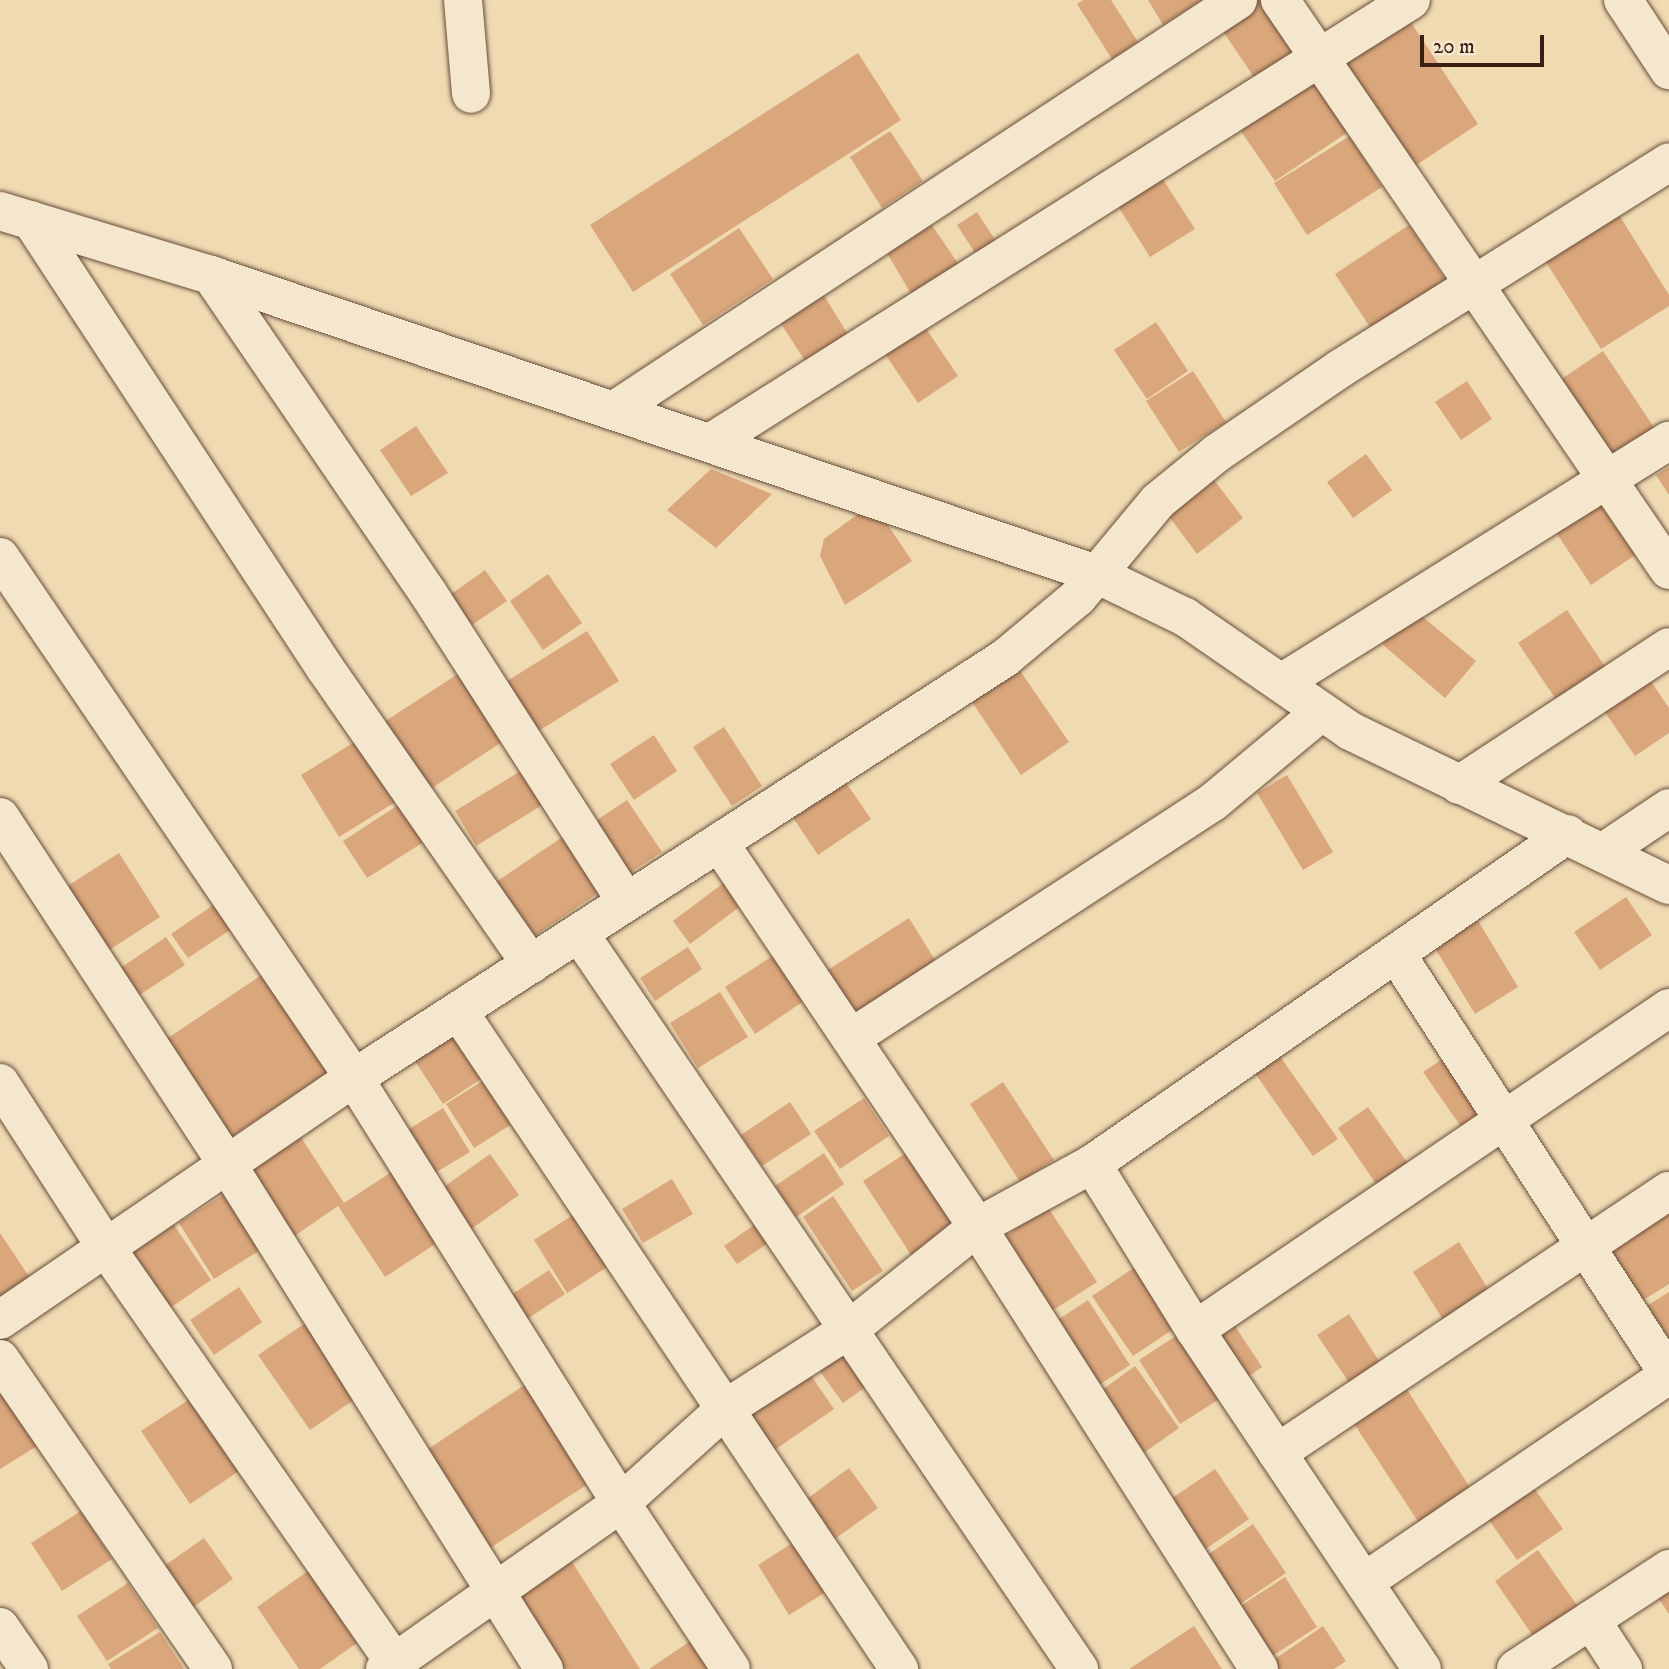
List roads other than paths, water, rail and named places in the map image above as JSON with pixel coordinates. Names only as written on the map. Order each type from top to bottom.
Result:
[{"type":"street","points":[[463,0],[471,94]]},
{"type":"street","points":[[613,411],[1238,0]]},
{"type":"street","points":[[1280,0],[1669,570]]},
{"type":"street","points":[[710,443],[1411,0]]},
{"type":"street","points":[[1623,0],[1669,70]]},
{"type":"street","points":[[0,1320],[354,1078],[1006,658],[1078,597],[1158,501],[1217,453],[1474,284],[1669,162]]},
{"type":"street","points":[[15,216],[211,275],[1096,574],[1185,617],[1320,713],[1459,785],[1605,851],[1669,885]]},
{"type":"street","points":[[15,216],[531,964]]},
{"type":"street","points":[[211,275],[428,593],[626,902]]},
{"type":"street","points":[[1280,683],[1669,441]]},
{"type":"street","points":[[0,557],[354,1078],[621,1503],[731,1669]]},
{"type":"street","points":[[1459,785],[1669,647]]},
{"type":"street","points":[[851,1038],[1213,802],[1320,713]]},
{"type":"street","points":[[1605,851],[1669,808]]},
{"type":"street","points":[[0,817],[227,1164],[493,1594],[544,1669]]},
{"type":"street","points":[[0,1083],[107,1249],[393,1667],[621,1503],[725,1409],[851,1328],[977,1227],[1092,1164],[1568,834]]},
{"type":"street","points":[[720,844],[977,1227],[1259,1669]]},
{"type":"street","points":[[579,933],[851,1328],[1079,1669]]},
{"type":"street","points":[[1364,1582],[1669,1375],[1583,1248],[1397,955]]},
{"type":"street","points":[[1195,1329],[1500,1118],[1669,1008]]},
{"type":"street","points":[[459,1012],[899,1669]]},
{"type":"street","points":[[1092,1164],[1195,1329],[1422,1669]]},
{"type":"street","points":[[1277,1453],[1669,1192]]},
{"type":"street","points":[[0,1359],[213,1669]]},
{"type":"street","points":[[1516,1669],[1669,1569]]},
{"type":"street","points":[[1591,1620],[1623,1669]]},
{"type":"street","points":[[0,1627],[29,1669]]}]
